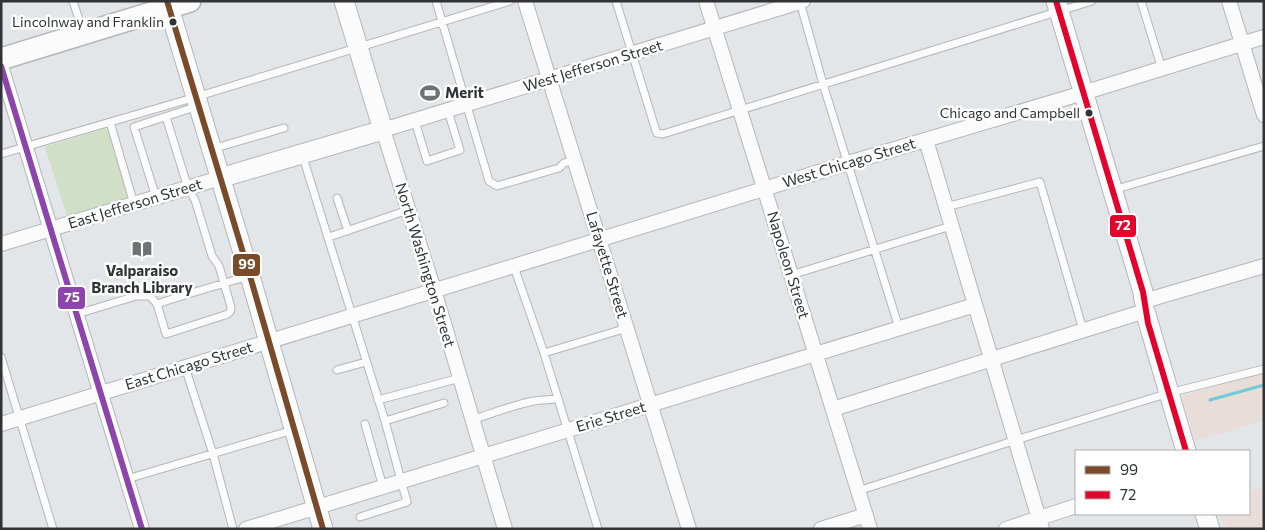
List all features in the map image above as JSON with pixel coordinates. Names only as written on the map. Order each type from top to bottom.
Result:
[{"type":"main road","points":[[1,59],[83,34],[168,4],[190,1]]},
{"type":"main road","name":"North Washington Street","points":[[344,1],[383,130]]},
{"type":"main road","points":[[168,4],[250,276],[323,529]]},
{"type":"main road","points":[[1057,6],[1143,292],[1144,306],[1186,450]]},
{"type":"main road","name":"East Jefferson Street","points":[[220,178],[383,130]]},
{"type":"main road","points":[[1205,515],[1210,529]]},
{"type":"street","name":"Lafayette Street","points":[[525,1],[689,529]]},
{"type":"street","name":"Napoleon Street","points":[[706,1],[870,529]]},
{"type":"street","points":[[1229,1],[1264,115]]},
{"type":"street","name":"West Jefferson Street","points":[[383,130],[801,2]]},
{"type":"street","name":"West Chicago Street","points":[[434,290],[1264,37]]},
{"type":"street","points":[[1,66],[142,529]]},
{"type":"street","name":"North Washington Street","points":[[383,130],[434,290],[505,529]]},
{"type":"street","points":[[926,140],[1041,523]]},
{"type":"street","name":"East Jefferson Street","points":[[1,244],[220,178]]},
{"type":"street","points":[[833,409],[1083,330],[1144,306],[1264,266]]},
{"type":"street","name":"East Chicago Street","points":[[1,424],[434,290]]},
{"type":"street","name":"Erie Street","points":[[246,529],[975,305]]},
{"type":"street","points":[[1006,529],[1041,523],[1075,506]]},
{"type":"street","points":[[821,529],[866,515]]},
{"type":"lane","points":[[73,1],[83,34]]},
{"type":"lane","points":[[436,1],[489,181],[497,186],[559,168],[564,163],[574,160]]},
{"type":"lane","points":[[1,154],[110,122],[197,102],[358,48],[510,1]]},
{"type":"lane","points":[[616,1],[657,133],[666,133],[823,84],[1057,6],[1092,1]]},
{"type":"lane","points":[[1141,1],[1162,69]]},
{"type":"lane","points":[[801,2],[823,84],[899,328]]},
{"type":"lane","points":[[156,197],[134,127],[166,117],[197,102]]},
{"type":"lane","points":[[415,121],[427,161],[460,150],[448,110]]},
{"type":"lane","points":[[77,314],[139,295],[150,296],[157,304],[166,334],[229,313],[230,307],[224,283],[212,256],[195,200],[188,188],[166,117]]},
{"type":"lane","points":[[110,122],[134,204]]},
{"type":"lane","points":[[212,149],[284,128]]},
{"type":"lane","points":[[1112,191],[1264,146]]},
{"type":"lane","points":[[302,154],[329,237],[407,502],[360,517]]},
{"type":"lane","points":[[946,207],[1040,182],[1083,330]]},
{"type":"lane","points":[[337,198],[348,232]]},
{"type":"lane","points":[[329,237],[408,210]]},
{"type":"lane","points":[[791,275],[951,226]]},
{"type":"lane","points":[[514,267],[544,353],[598,529]]},
{"type":"lane","points":[[157,304],[250,276]]},
{"type":"lane","points":[[544,353],[627,328]]},
{"type":"lane","points":[[1,357],[53,529]]},
{"type":"lane","points":[[337,370],[366,362]]},
{"type":"lane","points":[[185,367],[213,454],[234,529]]},
{"type":"lane","points":[[858,491],[1169,393],[1264,369]]},
{"type":"lane","points":[[378,400],[460,378]]},
{"type":"lane","points":[[472,420],[522,404],[558,398]]},
{"type":"lane","points":[[384,422],[444,404]]},
{"type":"lane","points":[[365,424],[383,487]]},
{"type":"lane","points":[[127,479],[294,430]]},
{"type":"shaded area","points":[[1264,374],[1264,421],[1195,441],[1183,396]]},
{"type":"shaded area","points":[[1264,487],[1264,529],[1228,529],[1218,515],[1250,515],[1250,491]]},
{"type":"green space","points":[[106,128],[110,130],[130,197],[67,216],[45,147]]},
{"type":"waterway","points":[[1210,400],[1264,385]]},
{"type":"transit line","name":"99","points":[[167,1],[250,276],[323,529]]},
{"type":"transit line","name":"72","points":[[1056,1],[1143,292],[1148,323],[1186,450]]},
{"type":"transit line","name":"75","points":[[1,66],[142,529]]},
{"type":"place","name":"Lincolnway and Franklin","points":[[173,22]]},
{"type":"place","name":"Merit","points":[[430,93]]},
{"type":"place","name":"Chicago and Campbell","points":[[1089,113]]},
{"type":"place","name":"Valparaiso Branch Library","points":[[142,249]]}]
